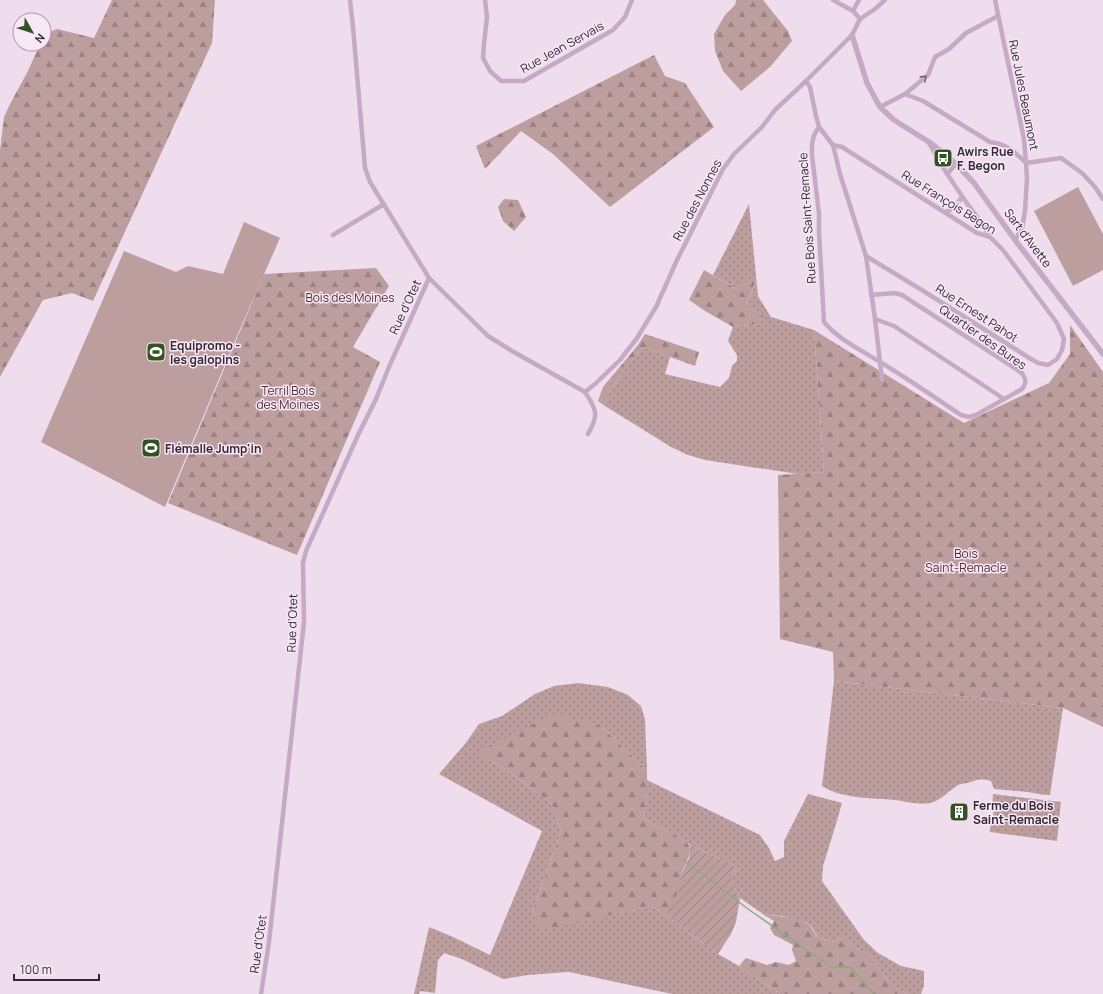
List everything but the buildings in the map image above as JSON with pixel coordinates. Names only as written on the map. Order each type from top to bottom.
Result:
[{"type":"street","points":[[350,0],[365,168],[370,182],[429,278],[488,336],[585,392],[593,404],[595,411],[595,418],[588,434]]},
{"type":"street","name":"Rue Jean Servais","points":[[485,0],[487,17],[483,58],[490,71],[501,81],[524,81],[613,30],[625,17],[632,0]]},
{"type":"street","points":[[833,0],[853,11],[860,18]]},
{"type":"street","points":[[853,11],[859,0]]},
{"type":"street","points":[[852,35],[860,18],[875,9],[885,0]]},
{"type":"street","name":"Rue Jules Beaumont","points":[[995,0],[1024,139],[1026,184],[1022,228],[1015,240]]},
{"type":"street","points":[[880,107],[905,94],[928,75],[935,57],[949,49],[966,33],[998,16]]},
{"type":"street","name":"Rue des Nonnes","points":[[585,392],[620,360],[637,338],[656,307],[677,260],[724,169],[734,154],[762,127],[775,110],[852,35]]},
{"type":"street","name":"Sart d'Avette","points":[[852,35],[867,83],[880,107],[894,120],[942,152],[974,183],[1015,240],[1103,354]]},
{"type":"street","points":[[806,81],[810,87],[819,127],[832,145],[866,256],[882,379]]},
{"type":"street","points":[[905,94],[922,101],[990,142],[998,143],[1013,150],[1026,163],[1061,158],[1082,173],[1103,199]]},
{"type":"street","name":"Rue Bois Saint-Remacle","points":[[819,127],[814,134],[812,155],[819,206],[824,322],[831,331],[880,362]]},
{"type":"street","points":[[929,142],[936,157],[990,237]]},
{"type":"street","name":"Rue François Begon","points":[[832,145],[842,147],[978,233],[990,237],[1003,250],[1057,323],[1064,338],[1062,350],[1057,359]]},
{"type":"street","points":[[947,174],[956,164]]},
{"type":"street","points":[[946,212],[954,208],[962,197]]},
{"type":"street","points":[[333,235],[384,204]]},
{"type":"street","name":"Rue Ernest Pahot","points":[[866,256],[1031,360],[1048,365],[1057,359]]},
{"type":"street","name":"Rue d'Otet","points":[[261,994],[269,942],[304,622],[303,563],[306,550],[359,433],[376,400],[389,366],[429,278]]},
{"type":"street","name":"Quartier des Bures","points":[[871,295],[894,293],[902,295],[1022,373],[1025,384],[1022,389],[1004,399]]},
{"type":"street","points":[[875,318],[894,326],[1004,399],[976,415],[969,417],[961,415],[880,362]]},
{"type":"green space","points":[[112,0],[215,0],[212,43],[93,301],[72,293],[43,300],[0,377],[0,151],[4,117],[36,52],[52,52],[52,31],[57,29],[94,38]]},
{"type":"green space","points":[[736,0],[763,0],[788,31],[792,41],[770,67],[741,91],[723,71],[715,51],[714,34],[725,15],[735,5]]},
{"type":"green space","points":[[654,55],[665,76],[685,83],[714,127],[610,207],[553,154],[521,131],[485,169],[476,146]]},
{"type":"green space","points":[[1078,187],[1103,234],[1103,270],[1073,286],[1034,211]]},
{"type":"green space","points":[[504,199],[518,200],[526,217],[514,231],[503,221],[498,207]]},
{"type":"green space","points":[[749,204],[758,296],[771,317],[814,330],[824,472],[798,474],[705,460],[688,455],[671,447],[605,406],[609,391],[642,347],[670,357],[665,374],[720,387],[729,378],[732,366],[737,361],[737,355],[728,341],[733,327],[759,324],[763,315],[745,307],[756,282],[738,290],[713,275]]},
{"type":"green space","name":"Equipromo - les galopins","points":[[244,222],[280,238],[165,507],[41,442],[124,251],[176,272],[188,266],[223,274]]},
{"type":"green space","points":[[376,268],[389,286],[353,347],[380,362],[297,555],[168,503],[264,274]]},
{"type":"green space","points":[[704,270],[738,290],[745,276],[756,281],[745,307],[763,315],[764,320],[759,324],[733,327],[689,300]]},
{"type":"green space","name":"Bois Saint-Remacle","points":[[1070,325],[1103,372],[1103,727],[1063,708],[834,681],[833,652],[780,639],[778,475],[824,472],[814,330],[964,423],[1049,383],[1070,354]]},
{"type":"green space","points":[[645,334],[699,352],[695,366],[642,347],[609,391],[605,406],[598,401],[603,387],[638,345]]},
{"type":"green space","points":[[834,681],[1063,708],[1050,795],[994,789],[991,781],[976,780],[959,784],[938,800],[926,804],[848,796],[822,786]]},
{"type":"green space","points":[[578,683],[608,687],[628,695],[641,706],[645,719],[647,771],[600,725],[477,753],[508,771],[551,803],[561,831],[533,910],[539,930],[651,906],[718,954],[739,966],[780,994],[672,994],[569,972],[528,975],[503,979],[462,959],[444,953],[438,960],[435,993],[420,991],[419,994],[414,994],[429,927],[490,955],[542,831],[439,774],[465,744],[479,724],[502,716],[535,694],[554,686]]},
{"type":"green space","points":[[552,714],[600,725],[647,771],[647,792],[644,819],[686,841],[689,845],[690,850],[682,872],[677,895],[665,915],[651,906],[539,931],[533,910],[561,831],[551,803],[508,771],[477,753]]},
{"type":"green space","points":[[647,780],[760,835],[769,848],[775,861],[784,857],[784,841],[808,794],[842,803],[823,866],[822,881],[864,940],[878,953],[901,966],[924,971],[924,986],[921,994],[908,994],[898,989],[886,978],[871,957],[853,946],[852,942],[841,938],[835,942],[819,938],[812,927],[807,923],[782,916],[763,914],[740,898],[731,881],[731,876],[734,872],[741,869],[689,844],[644,819]]},
{"type":"green space","points":[[993,794],[1061,802],[1057,841],[990,832],[991,818],[993,817],[994,808],[992,807]]},
{"type":"green space","points":[[689,844],[741,869],[734,872],[731,876],[731,881],[740,898],[736,922],[731,934],[718,954],[665,915],[678,892],[681,875],[689,858]]},
{"type":"green space","points":[[763,914],[790,918],[806,923],[818,937],[824,939],[835,942],[846,937],[852,942],[853,946],[871,957],[886,978],[898,989],[908,994],[780,994],[739,966],[746,958],[767,965],[776,962],[789,965],[796,961],[792,950],[793,945],[774,935],[770,928],[774,921]]},
{"type":"waterway","points":[[682,859],[748,909],[831,967],[850,967],[874,994]]},
{"type":"place","name":"Awirs Rue F. Begon","points":[[943,158]]},
{"type":"place","name":"Equipromo - les galopins","points":[[156,352]]},
{"type":"place","name":"Flémalle Jump'in","points":[[151,448]]},
{"type":"place","name":"Ferme du Bois Saint-Remacle","points":[[959,812]]},
{"type":"park label","name":"Bois des Moines","points":[[350,297]]},
{"type":"park label","name":"Terril Bois des Moines","points":[[288,397]]}]
